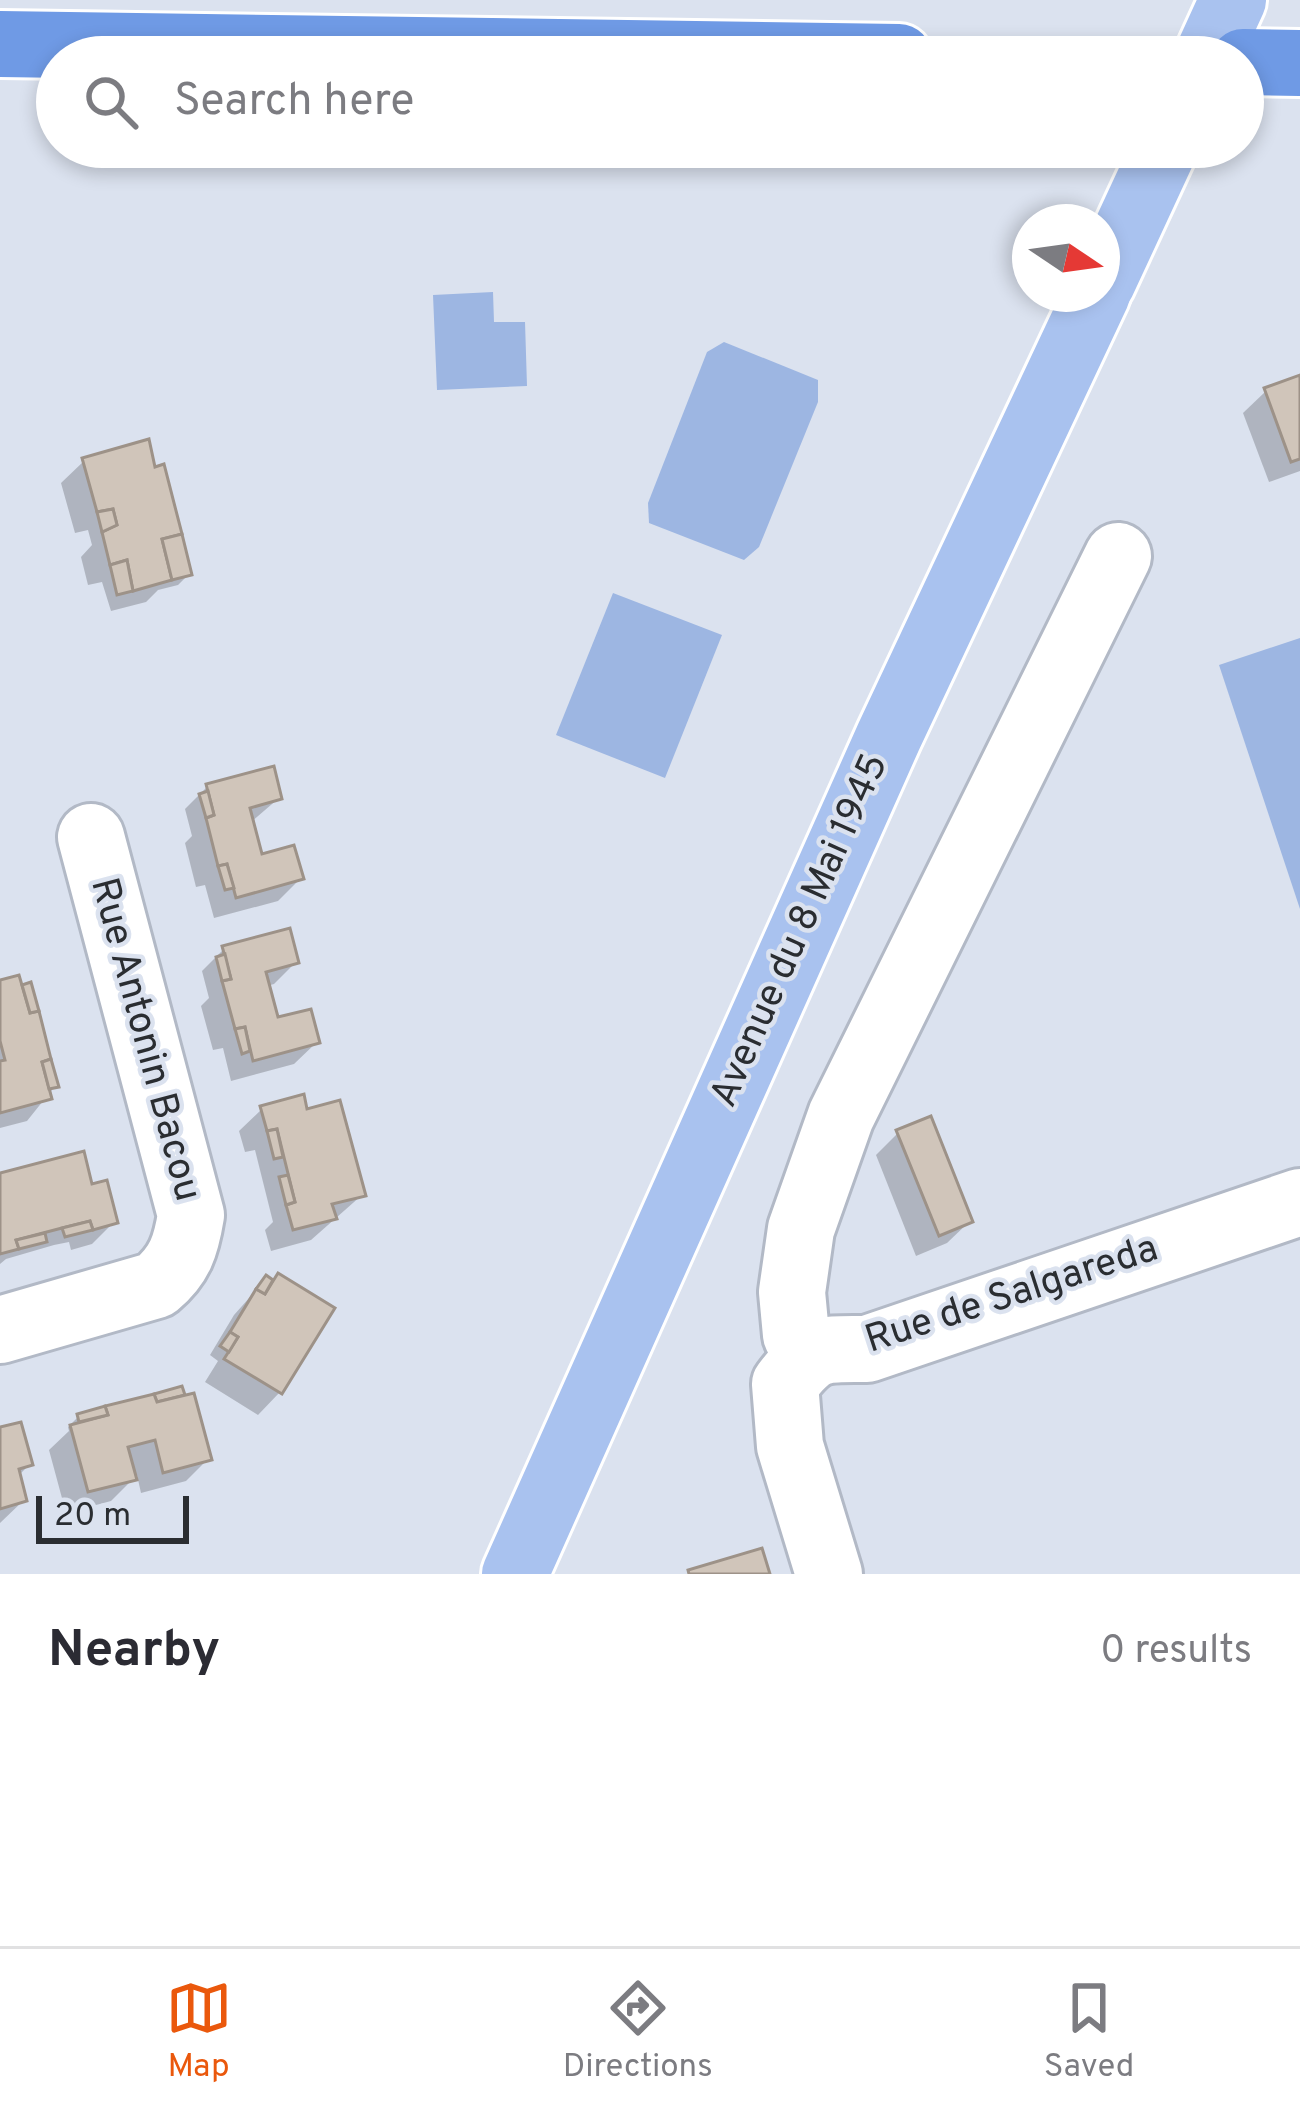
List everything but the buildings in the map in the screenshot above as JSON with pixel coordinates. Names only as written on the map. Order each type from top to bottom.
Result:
[{"type":"highway","points":[[0,44],[36,45]]},
{"type":"highway","points":[[1264,62],[1300,63]]},
{"type":"main road","points":[[1217,36],[1233,0]]},
{"type":"main road","points":[[1120,245],[1155,168]]},
{"type":"main road","name":"Avenue du 8 Mai 1945","points":[[515,1574],[889,736],[1089,312]]},
{"type":"street","points":[[829,1574],[790,1446],[796,1370],[792,1292],[801,1229],[841,1116],[1118,556]]},
{"type":"street","name":"Rue Antonin Bacou","points":[[0,1330],[155,1285],[174,1269],[186,1245],[191,1216],[91,837]]},
{"type":"street","name":"Rue de Salgareda","points":[[796,1370],[830,1349],[867,1349],[1300,1202]]},
{"type":"shaded area","points":[[493,292],[494,322],[525,322],[527,386],[437,390],[433,295]]},
{"type":"shaded area","points":[[724,342],[818,380],[818,402],[759,547],[744,560],[649,523],[648,503],[707,352]]},
{"type":"shaded area","points":[[613,593],[722,635],[665,778],[556,735]]},
{"type":"shaded area","points":[[1300,638],[1300,909],[1219,665]]}]
